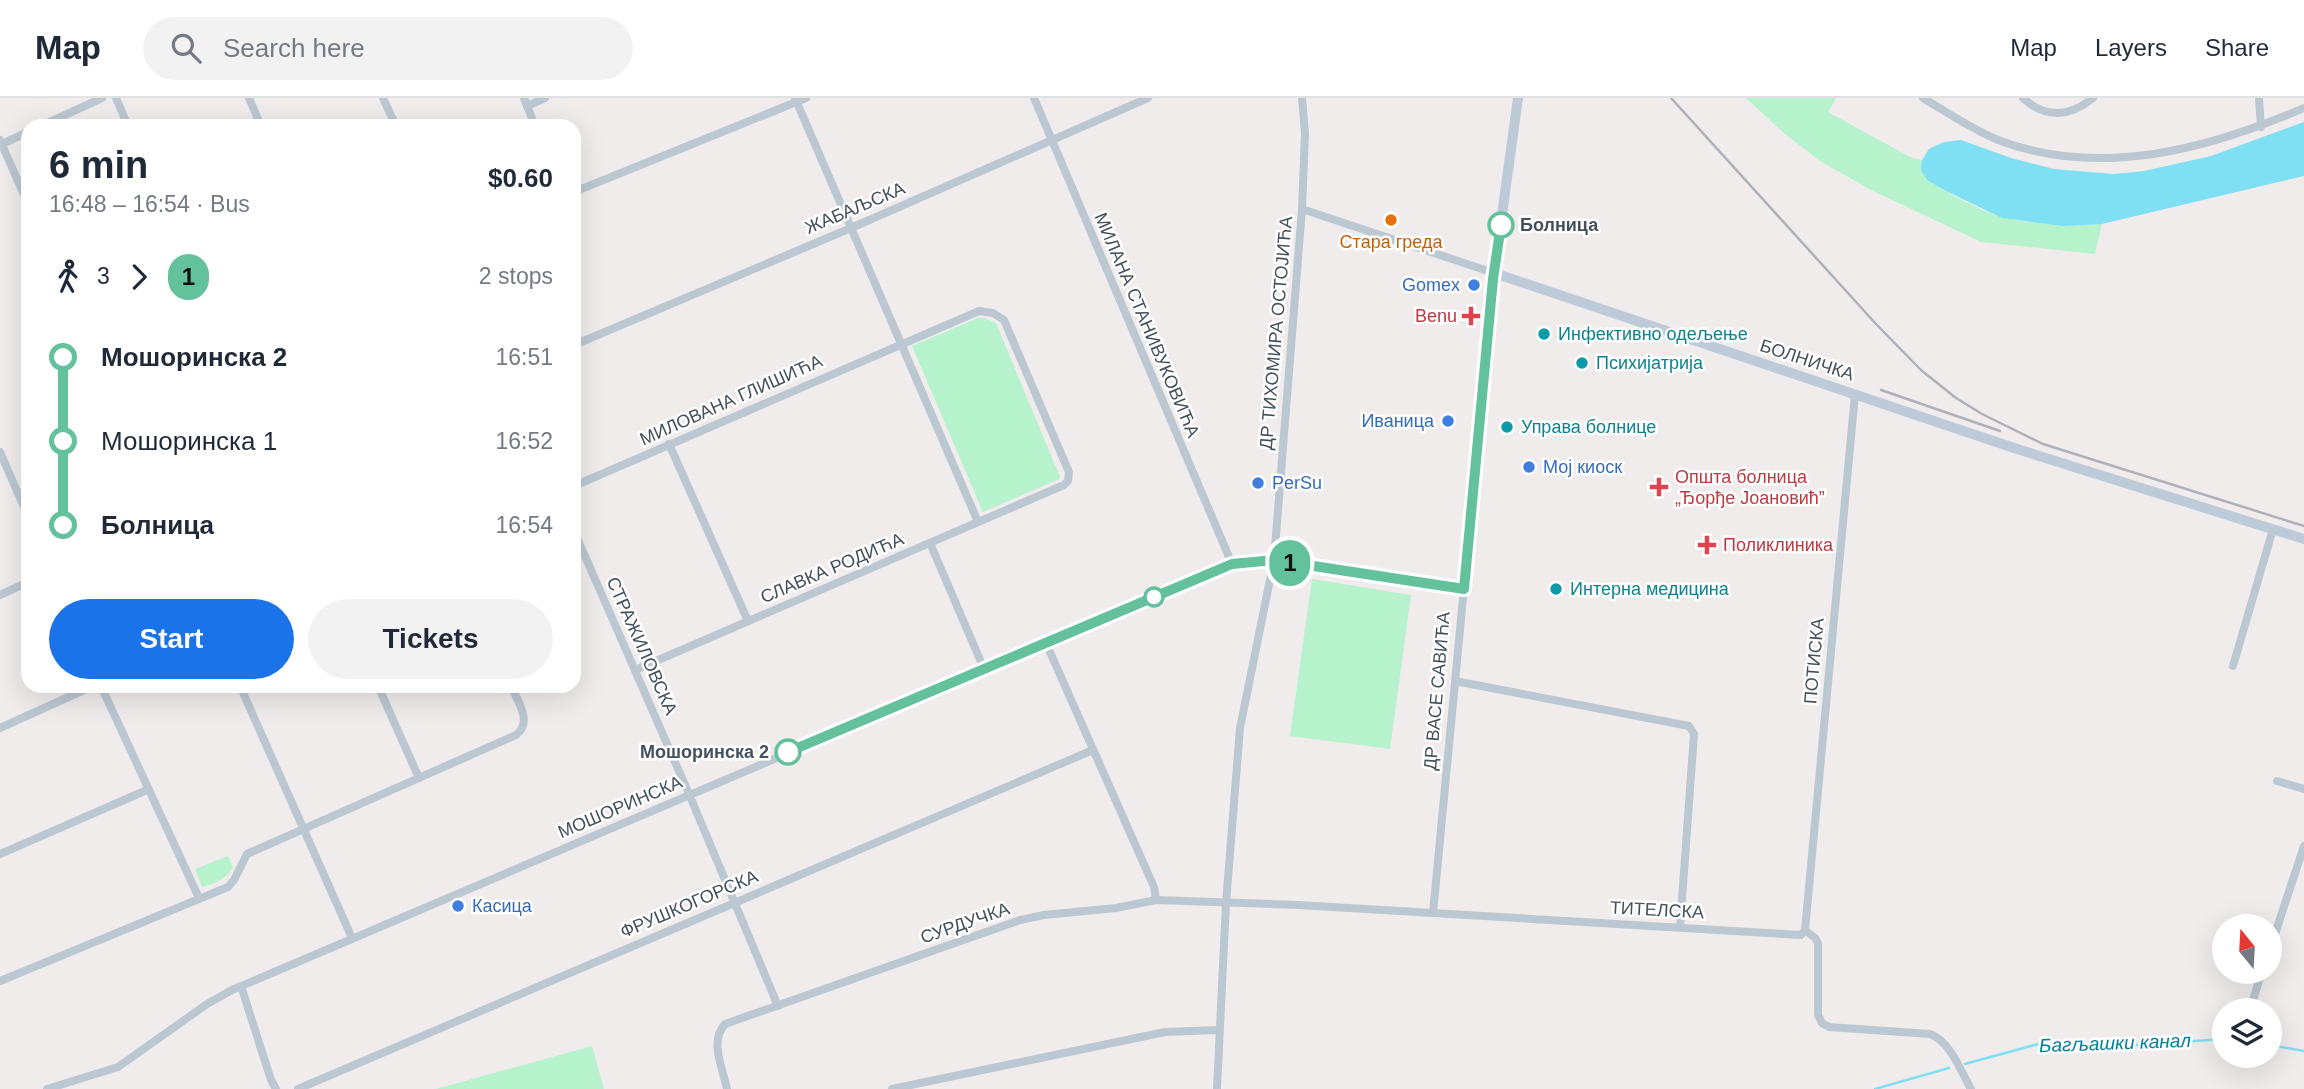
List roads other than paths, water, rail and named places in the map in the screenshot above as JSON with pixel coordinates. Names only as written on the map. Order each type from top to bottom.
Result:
[{"type":"street","points":[[56,119],[102,98]]},
{"type":"street","points":[[116,98],[125,119]]},
{"type":"street","points":[[249,98],[258,119]]},
{"type":"street","points":[[383,98],[393,119]]},
{"type":"street","points":[[532,119],[525,102],[545,98]]},
{"type":"street","points":[[581,189],[806,98]]},
{"type":"street","name":"МИЛАНА СТАНИВУКОВИЋА","points":[[1034,98],[1232,564]]},
{"type":"street","name":"ЖАБАЉСКА","points":[[581,342],[1148,98]]},
{"type":"street","name":"ДР ТИХОМИРА ОСТОЈИЋА","points":[[1217,1089],[1226,903],[1240,728],[1274,560],[1301,209],[1305,133],[1302,98]]},
{"type":"street","name":"ДР ВАСЕ САВИЋА","points":[[1433,913],[1494,273],[1518,98]]},
{"type":"street","points":[[1923,98],[1970,127],[1999,140],[2071,157],[2123,158],[2203,145],[2261,127],[2304,108]]},
{"type":"street","points":[[2023,98],[2035,108],[2053,114],[2072,111],[2093,98]]},
{"type":"street","points":[[2259,98],[2261,127]]},
{"type":"street","points":[[796,100],[978,522]]},
{"type":"street","points":[[21,135],[1,142],[21,188]]},
{"type":"street","name":"БОЛНИЧКА","points":[[1301,209],[2017,449],[2304,539]]},
{"type":"street","name":"МИЛОВАНА ГЛИШИЋА","points":[[581,483],[973,312],[987,311],[1004,320],[1069,472],[1068,481],[1064,485],[1041,495]]},
{"type":"street","name":"ПОТИСКА","points":[[1805,930],[1855,394]]},
{"type":"street","points":[[669,444],[748,621]]},
{"type":"street","points":[[0,454],[21,500]]},
{"type":"street","name":"СЛАВКА РОДИЋА","points":[[635,670],[1041,495]]},
{"type":"street","points":[[2233,666],[2273,529]]},
{"type":"street","points":[[930,542],[984,669]]},
{"type":"street","name":"СТРАЖИЛОВСКА","points":[[581,547],[778,1006]]},
{"type":"street","name":"МОШОРИНСКА","points":[[47,1089],[118,1067],[207,1004],[241,986],[1232,564],[1274,560],[1464,589]]},
{"type":"street","points":[[0,595],[21,585]]},
{"type":"street","points":[[1046,643],[1154,887],[1156,900]]},
{"type":"street","points":[[1455,681],[1689,726],[1692,729],[1694,734],[1680,927]]},
{"type":"street","points":[[0,728],[78,693]]},
{"type":"street","points":[[104,693],[199,898]]},
{"type":"street","points":[[243,693],[352,938]]},
{"type":"street","points":[[380,693],[419,778]]},
{"type":"street","points":[[0,981],[228,887],[247,855],[521,731],[525,720],[514,693]]},
{"type":"street","name":"ФРУШКОГОРСКА","points":[[298,1089],[1093,750]]},
{"type":"street","points":[[2277,780],[2304,789]]},
{"type":"street","points":[[0,854],[147,790]]},
{"type":"street","points":[[2282,914],[2304,846]]},
{"type":"street","name":"СУРДУЧКА","points":[[727,1089],[717,1042],[718,1034],[725,1024],[1020,920],[1156,900],[1226,903]]},
{"type":"street","name":"ТИТЕЛСКА","points":[[1226,903],[1801,935],[1805,930]]},
{"type":"street","points":[[1805,930],[1818,943],[1818,1015],[1822,1023],[1829,1027],[1930,1034],[1939,1038],[1947,1047],[1971,1089]]},
{"type":"street","points":[[241,986],[276,1089]]},
{"type":"street","points":[[892,1089],[1165,1032],[1218,1030]]},
{"type":"water","points":[[2304,122],[2304,176],[2102,224],[2063,226],[2002,218],[1927,180],[1921,170],[1922,160],[1929,149],[1944,142],[1961,140],[2011,158],[2054,169],[2114,174],[2144,171],[2211,156]]},
{"type":"waterway","name":"Багљашки канал","points":[[1965,1064],[2038,1044],[2137,1045],[2212,1040]]},
{"type":"waterway","name":"Багљашки канал","points":[[2282,1047],[2304,1051]]},
{"type":"waterway","name":"Багљашки канал","points":[[1875,1089],[1949,1068]]},
{"type":"railway","points":[[1671,98],[1876,324],[1921,370],[1956,398],[2043,444],[2304,526]]},
{"type":"railway","points":[[1881,390],[2000,431]]},
{"type":"place","name":"Стара греда","points":[[1391,220]]},
{"type":"place","name":"Болница","points":[[1501,225]]},
{"type":"place","name":"Gomex","points":[[1474,285]]},
{"type":"place","name":"Benu","points":[[1471,316]]},
{"type":"place","name":"Инфективно одељење","points":[[1544,334]]},
{"type":"place","name":"Психијатрија","points":[[1582,363]]},
{"type":"place","name":"Иваница","points":[[1448,421]]},
{"type":"place","name":"Управа болнице","points":[[1507,427]]},
{"type":"place","name":"Мој киоск","points":[[1529,467]]},
{"type":"place","name":"PerSu","points":[[1258,483]]},
{"type":"place","name":"Општа болница „Ђорђе Јоановић”","points":[[1659,487]]},
{"type":"place","name":"Поликлиника","points":[[1707,545]]},
{"type":"place","name":"Интерна медицина","points":[[1556,589]]},
{"type":"place","name":"Мошоринска 2","points":[[788,752]]},
{"type":"place","name":"Касица","points":[[458,906]]}]
